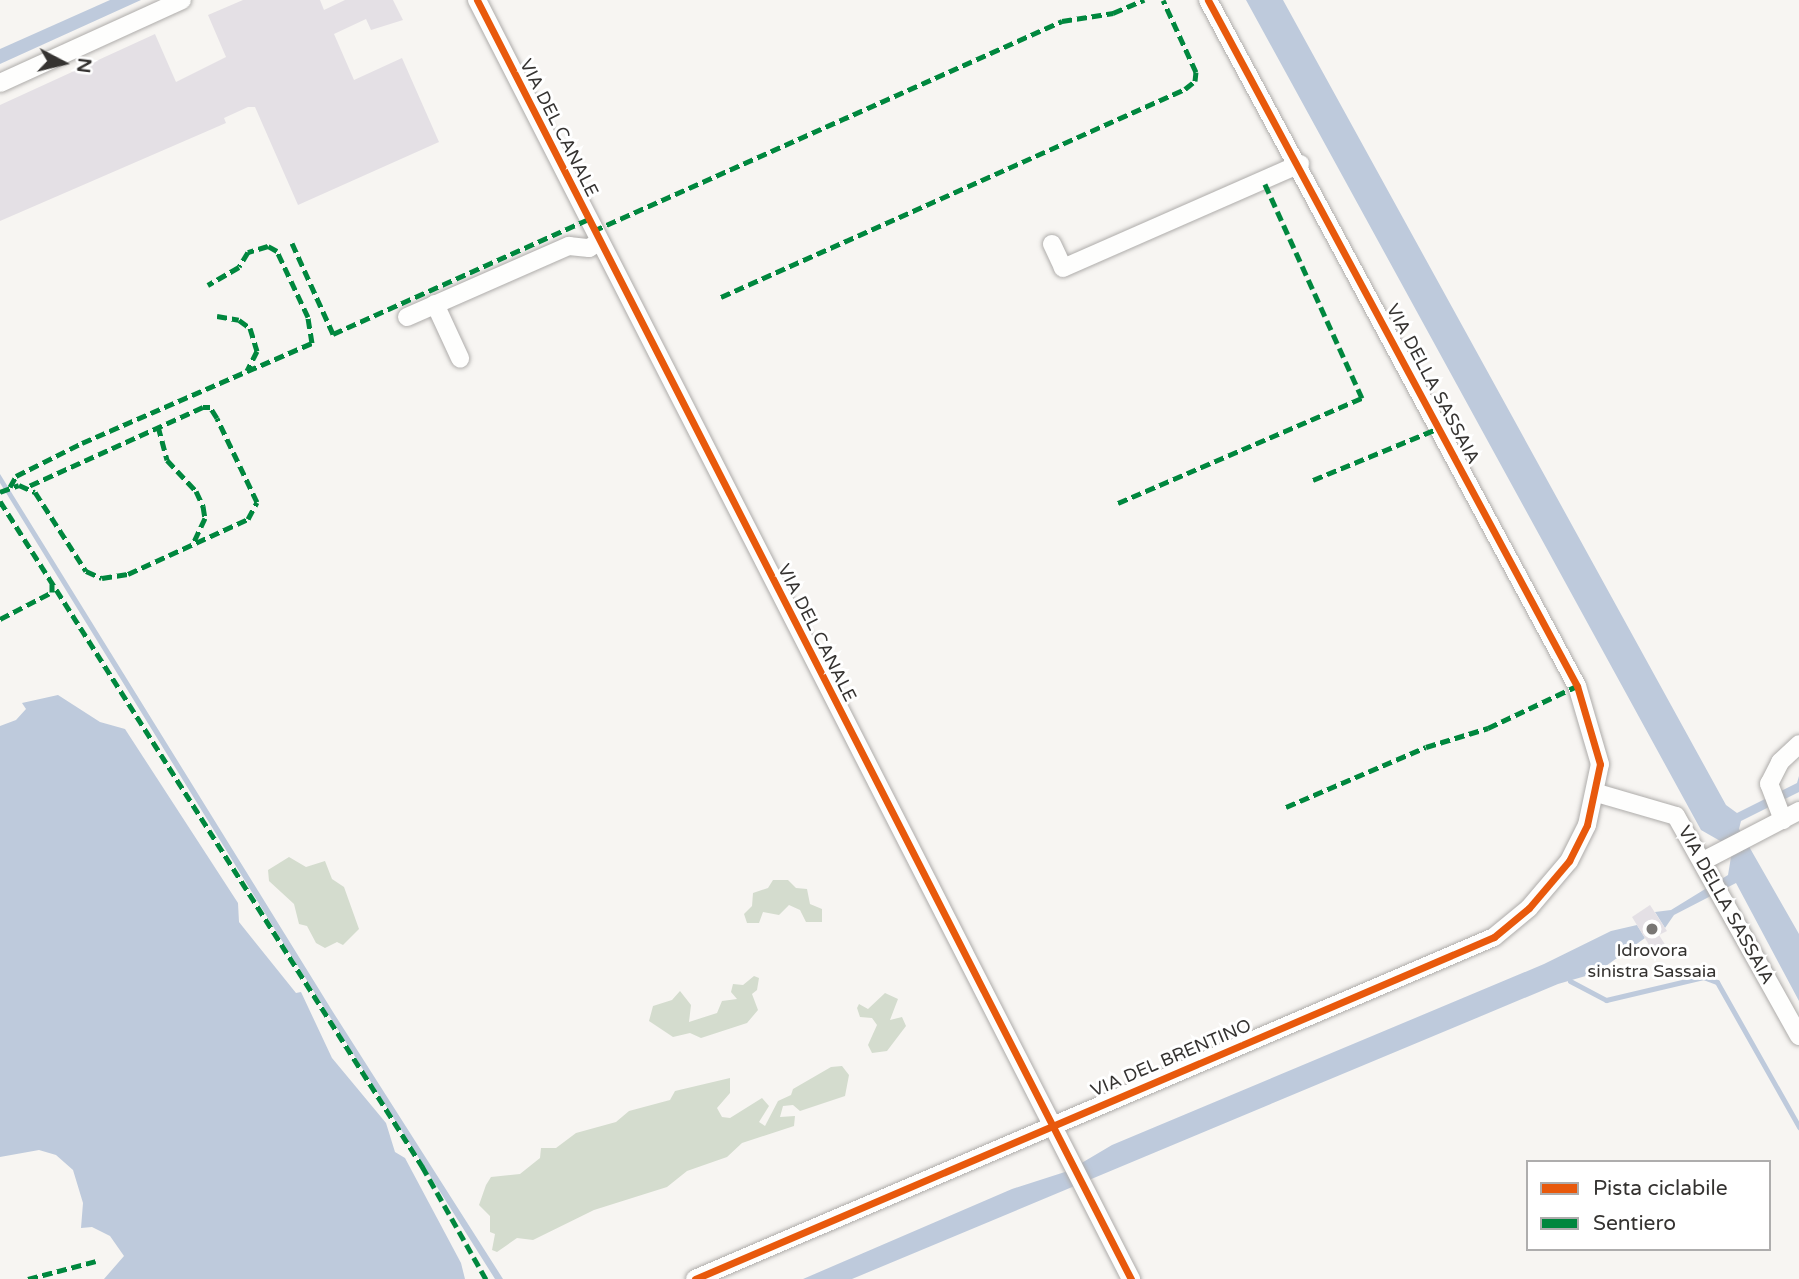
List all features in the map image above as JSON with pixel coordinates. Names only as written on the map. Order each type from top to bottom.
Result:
[{"type":"street","points":[[0,83],[182,0]]},
{"type":"street","name":"VIA DEL CANALE","points":[[477,0],[1131,1279]]},
{"type":"street","name":"VIA DELLA SASSAIA","points":[[1208,0],[1300,164],[1577,686],[1600,764],[1597,793],[1676,816],[1799,1037]]},
{"type":"street","points":[[1052,244],[1063,268],[1300,164]]},
{"type":"street","points":[[407,317],[569,246],[589,248],[599,242]]},
{"type":"street","points":[[435,304],[460,358]]},
{"type":"street","points":[[1703,861],[1759,831],[1782,807],[1780,762],[1799,744]]},
{"type":"street","name":"VIA DEL BRENTINO","points":[[695,1279],[1494,937],[1529,908],[1569,861],[1597,793]]},
{"type":"shaded area","points":[[289,857],[306,867],[325,861],[332,879],[344,887],[359,929],[343,945],[337,942],[325,948],[316,943],[307,926],[299,924],[294,904],[269,881],[268,870]]},
{"type":"shaded area","points":[[773,880],[788,880],[796,888],[807,889],[810,904],[822,909],[822,922],[806,922],[800,910],[789,905],[779,915],[763,912],[759,923],[747,923],[744,914],[752,906],[753,893],[768,888]]},
{"type":"shaded area","points":[[754,976],[759,978],[757,990],[752,994],[758,1010],[747,1023],[701,1038],[690,1033],[673,1037],[649,1021],[653,1006],[672,1000],[680,991],[691,1005],[689,1022],[717,1013],[722,1001],[737,999],[731,992],[733,984],[743,985]]},
{"type":"shaded area","points":[[885,993],[898,999],[890,1020],[902,1017],[906,1026],[887,1051],[872,1053],[868,1045],[877,1025],[872,1018],[860,1017],[857,1008],[859,1004],[868,1009]]},
{"type":"shaded area","points":[[842,1066],[849,1075],[845,1096],[800,1111],[793,1105],[783,1106],[780,1117],[795,1116],[794,1126],[742,1143],[727,1157],[687,1171],[667,1187],[594,1210],[533,1240],[517,1238],[497,1252],[492,1250],[495,1234],[490,1232],[490,1216],[479,1205],[486,1185],[491,1177],[520,1174],[540,1158],[541,1148],[556,1148],[576,1133],[616,1122],[629,1111],[670,1100],[675,1091],[730,1078],[730,1093],[717,1108],[722,1117],[730,1118],[762,1098],[769,1106],[759,1122],[765,1126],[778,1101],[791,1095],[793,1089],[831,1067]]},
{"type":"water","points":[[110,0],[141,0],[0,64],[0,49]]},
{"type":"water","points":[[1246,0],[1283,0],[1726,805],[1737,813],[1797,783],[1799,776],[1799,792],[1741,821],[1739,829],[1799,934],[1799,1001],[1736,883],[1674,915],[1665,928],[1655,912],[1671,910],[1728,875],[1731,857],[1722,842],[1701,830]]},
{"type":"water","points":[[0,474],[333,1012],[503,1279],[495,1279],[279,936],[0,483]]},
{"type":"water","points":[[58,695],[100,722],[125,729],[238,903],[239,922],[296,993],[301,992],[332,1058],[386,1123],[395,1152],[405,1158],[461,1263],[465,1279],[104,1279],[124,1256],[110,1236],[92,1227],[81,1228],[83,1203],[73,1170],[56,1155],[39,1150],[0,1157],[0,726],[16,720],[26,709],[22,703]]},
{"type":"water","points":[[1637,925],[1645,938],[1596,973],[1558,984],[852,1279],[803,1279],[1012,1189],[1068,1171],[1112,1145],[1544,964],[1611,931]]},
{"type":"building","points":[[243,0],[320,0],[324,10],[345,0],[393,0],[403,20],[371,30],[366,19],[334,34],[354,80],[402,58],[439,142],[298,205],[255,107],[248,107],[224,118],[226,123],[0,221],[0,105],[155,34],[176,82],[226,57],[208,15]]},
{"type":"building","name":"Idrovora sinistra Sassaia","points":[[1650,905],[1667,931],[1659,935],[1666,946],[1654,953],[1632,917]]},
{"type":"waterway","points":[[1570,981],[1606,1000],[1703,977],[1717,982],[1799,1127]]},
{"type":"marked path","points":[[593,231],[1062,21],[1113,13],[1144,0]]},
{"type":"marked path","points":[[721,297],[1185,89],[1195,81],[1196,72],[1163,0]]},
{"type":"marked path","points":[[1118,503],[1362,398],[1263,180]]},
{"type":"marked path","points":[[292,243],[333,334],[587,220]]},
{"type":"marked path","points":[[10,487],[16,476],[82,443],[312,343],[308,317],[277,251],[268,246],[248,252],[239,267],[208,285]]},
{"type":"marked path","points":[[217,316],[239,320],[250,328],[257,351],[247,371]]},
{"type":"marked path","points":[[0,492],[19,485],[35,492],[86,571],[102,578],[128,574],[248,519],[257,502],[210,407],[203,407],[27,487]]},
{"type":"marked path","points":[[158,426],[167,460],[196,491],[203,506],[205,518],[194,542]]},
{"type":"marked path","points":[[1313,480],[1439,428]]},
{"type":"marked path","points":[[0,501],[422,1166],[486,1279]]},
{"type":"marked path","points":[[0,619],[52,592],[52,584]]},
{"type":"marked path","points":[[1286,807],[1426,747],[1488,728],[1577,686]]},
{"type":"marked path","points":[[28,1279],[96,1261]]},
{"type":"cycle path","points":[[477,0],[1131,1279]]},
{"type":"cycle path","points":[[695,1279],[1494,937],[1529,908],[1569,861],[1587,825],[1600,764],[1577,686],[1208,0]]},
{"type":"place","name":"Idrovora sinistra Sassaia","points":[[1652,929]]}]
